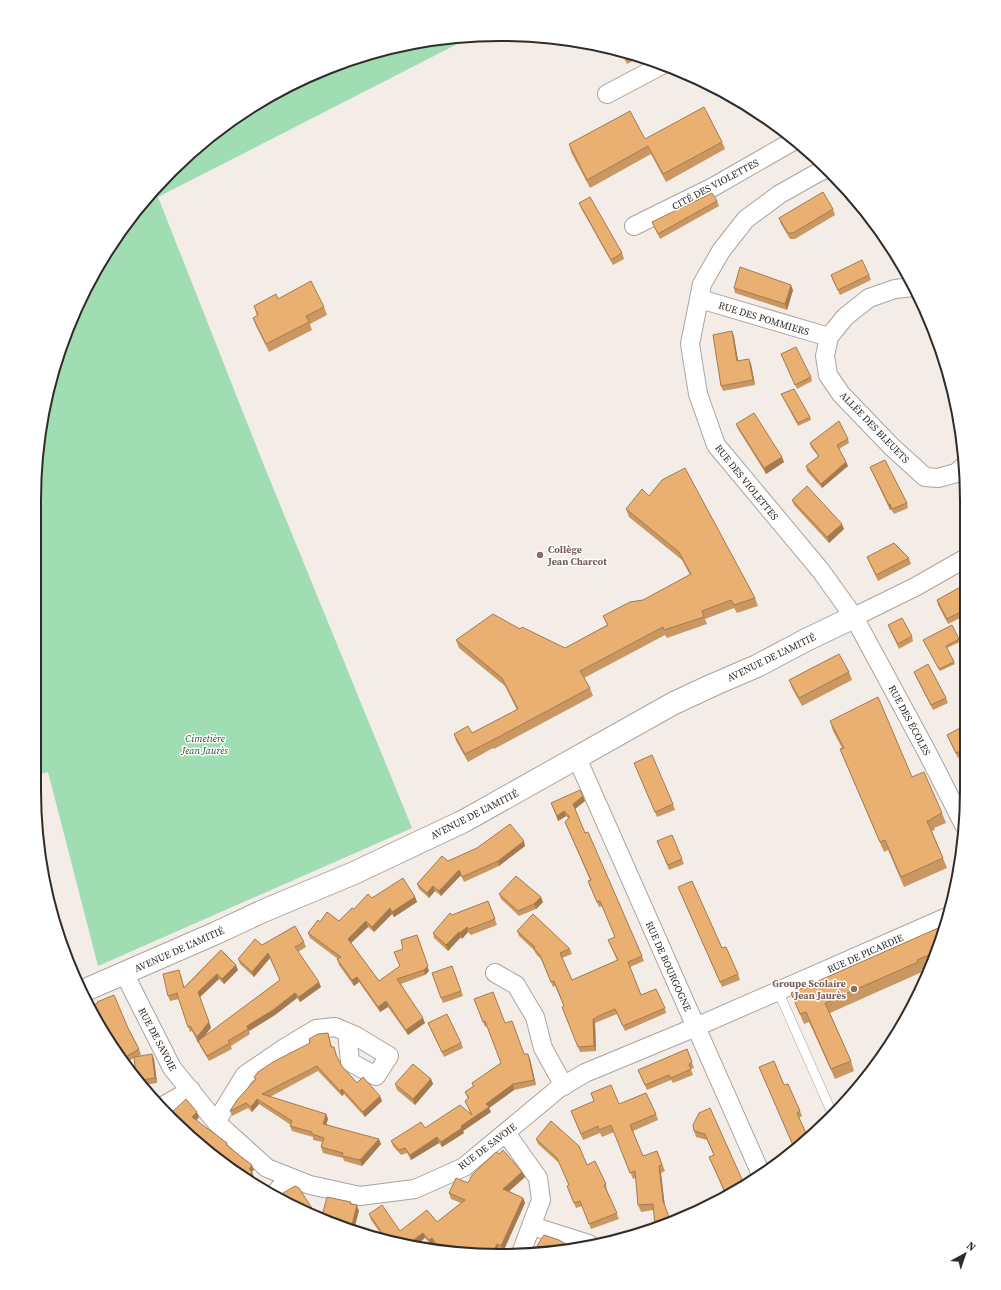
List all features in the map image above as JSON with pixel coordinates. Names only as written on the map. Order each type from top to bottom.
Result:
[{"type":"street","points":[[607,94],[656,68]]},
{"type":"street","name":"CITÉ DES VIOLETTES","points":[[634,226],[713,187],[789,143]]},
{"type":"street","name":"RUE DES VIOLETTES","points":[[820,171],[780,194],[746,219],[721,251],[702,284],[690,344],[698,394],[716,445],[821,571],[854,617]]},
{"type":"street","name":"ALLÉE DES BLEUETS","points":[[908,288],[895,289],[869,298],[845,317],[829,337],[825,356],[828,374],[842,394],[892,447],[926,477],[938,478],[959,470]]},
{"type":"street","name":"RUE DES POMMIERS","points":[[700,299],[829,337]]},
{"type":"street","points":[[854,617],[915,587],[960,561]]},
{"type":"street","name":"AVENUE DE L'AMITIÉ","points":[[86,989],[263,911],[354,873],[464,821],[674,704],[757,666],[854,617]]},
{"type":"street","name":"RUE DES ÉCOLES","points":[[854,617],[928,754],[959,815]]},
{"type":"street","name":"RUE DE BOURGOGNE","points":[[577,758],[759,1170]]},
{"type":"street","name":"RUE DE PICARDIE","points":[[696,1027],[941,920]]},
{"type":"street","name":"RUE DE SAVOIE","points":[[124,973],[172,1068],[216,1122],[267,1168],[310,1185],[360,1196],[414,1189],[464,1167],[558,1090],[585,1073],[696,1027]]},
{"type":"street","points":[[495,973],[516,985],[535,1017],[543,1048],[564,1086]]},
{"type":"street","points":[[216,1122],[244,1075],[316,1029],[335,1027],[347,1032]]},
{"type":"street","points":[[166,1104],[191,1090]]},
{"type":"street","points":[[506,1133],[538,1178],[541,1200],[523,1248]]},
{"type":"street","points":[[277,1191],[289,1177]]},
{"type":"street","points":[[532,1226],[581,1241]]},
{"type":"lane","points":[[778,991],[830,1109]]},
{"type":"green space","name":"Cimetière Jean Jaurès","points":[[459,43],[158,197],[265,468],[412,828],[98,966],[48,772],[41,774],[42,470],[50,411],[57,382],[65,353],[88,297],[118,245],[155,198],[198,155],[245,118],[297,88],[353,65],[411,50]]},
{"type":"building","points":[[704,107],[722,142],[663,174],[648,146],[587,180],[569,144],[630,111],[645,139]]},
{"type":"building","points":[[823,192],[833,209],[793,233],[788,233],[779,218]]},
{"type":"building","points":[[712,193],[717,201],[658,234],[652,222]]},
{"type":"building","points":[[590,197],[622,253],[611,260],[579,203]]},
{"type":"building","points":[[862,260],[869,275],[838,290],[831,275]]},
{"type":"building","points":[[740,267],[791,285],[785,304],[734,288]]},
{"type":"building","points":[[311,281],[324,307],[306,316],[309,322],[266,344],[253,318],[258,315],[254,306],[276,294],[278,299]]},
{"type":"building","points":[[732,331],[737,361],[749,359],[753,380],[721,386],[713,335]]},
{"type":"building","points":[[796,347],[811,377],[795,385],[781,354]]},
{"type":"building","points":[[794,389],[810,417],[798,423],[781,394]]},
{"type":"building","points":[[754,413],[782,457],[764,468],[736,424]]},
{"type":"building","points":[[839,421],[848,439],[837,445],[846,462],[821,484],[806,466],[819,456],[810,443]]},
{"type":"building","points":[[885,460],[907,503],[892,509],[870,467]]},
{"type":"building","points":[[685,468],[755,598],[734,605],[731,600],[702,611],[704,617],[664,630],[663,627],[580,671],[590,688],[465,754],[454,734],[468,726],[472,733],[518,709],[502,678],[456,640],[493,614],[520,629],[522,627],[565,648],[608,625],[603,616],[630,602],[643,600],[691,574],[679,552],[626,509],[642,489],[649,496],[662,480]]},
{"type":"building","points":[[807,486],[842,524],[827,537],[792,500]]},
{"type":"building","points":[[894,543],[909,558],[876,575],[867,557]]},
{"type":"building","points":[[960,587],[960,612],[947,619],[937,600]]},
{"type":"building","points":[[902,618],[912,636],[898,644],[888,625]]},
{"type":"building","points":[[952,625],[959,639],[946,646],[954,662],[939,669],[923,640]]},
{"type":"building","points":[[839,654],[849,672],[799,698],[789,680]]},
{"type":"building","points":[[928,664],[946,698],[931,705],[914,672]]},
{"type":"building","points":[[878,697],[912,777],[924,772],[942,813],[927,821],[943,858],[901,877],[885,840],[880,842],[840,749],[844,748],[830,721]]},
{"type":"building","points":[[960,728],[960,751],[956,753],[947,735]]},
{"type":"building","points":[[652,755],[673,804],[655,812],[634,763]]},
{"type":"building","points":[[580,790],[583,796],[573,804],[585,833],[588,832],[642,956],[628,962],[641,995],[656,989],[665,1008],[623,1026],[615,1009],[603,1014],[593,1019],[594,1046],[578,1047],[562,1007],[564,1006],[554,981],[551,982],[540,955],[534,949],[535,947],[517,931],[533,914],[570,949],[560,953],[572,980],[618,960],[608,940],[615,937],[600,901],[597,902],[588,881],[591,880],[565,822],[570,817],[564,811],[557,816],[551,803]]},
{"type":"building","points":[[510,824],[524,841],[498,861],[462,877],[459,870],[439,891],[433,886],[427,893],[417,884],[442,856],[448,861],[477,848]]},
{"type":"building","points":[[672,835],[682,859],[668,865],[657,841]]},
{"type":"building","points":[[516,876],[541,897],[534,904],[518,911],[499,894]]},
{"type":"building","points":[[403,878],[415,897],[392,912],[390,908],[372,927],[366,921],[348,939],[379,981],[400,966],[394,952],[403,949],[401,940],[417,935],[428,966],[424,970],[397,979],[423,1018],[406,1030],[386,1001],[378,1007],[357,977],[352,980],[337,959],[341,957],[308,933],[318,920],[320,922],[327,912],[339,921],[352,908],[354,909],[368,894],[372,898]]},
{"type":"building","points":[[692,881],[722,948],[726,947],[738,974],[720,982],[678,887]]},
{"type":"building","points":[[488,901],[495,919],[469,929],[467,927],[460,933],[459,932],[446,945],[433,933],[450,913],[452,915]]},
{"type":"building","points":[[295,926],[304,942],[295,947],[319,982],[299,997],[295,993],[273,1010],[247,1026],[248,1029],[228,1041],[230,1043],[207,1056],[198,1041],[280,980],[268,953],[252,972],[238,959],[255,939],[262,945]]},
{"type":"building","points":[[939,928],[929,955],[917,960],[918,962],[825,1003],[851,1061],[831,1069],[806,1012],[800,1014],[791,993]]},
{"type":"building","points":[[221,950],[236,965],[222,979],[217,974],[198,992],[209,1022],[197,1037],[190,1026],[188,1027],[177,994],[178,993],[168,996],[163,974],[179,970],[184,988]]},
{"type":"building","points":[[452,966],[461,991],[441,998],[432,973]]},
{"type":"building","points":[[493,992],[505,1023],[512,1021],[524,1054],[528,1054],[534,1080],[513,1084],[486,1104],[489,1107],[441,1142],[437,1137],[410,1155],[405,1148],[399,1150],[391,1141],[421,1122],[425,1128],[460,1105],[472,1115],[465,1101],[469,1098],[465,1092],[474,1086],[472,1083],[501,1063],[485,1021],[483,1022],[474,999]]},
{"type":"building","points":[[114,995],[139,1049],[127,1056],[118,1045],[95,1004],[98,1003],[97,1002]]},
{"type":"building","points":[[447,1014],[461,1043],[442,1052],[428,1023]]},
{"type":"building","points":[[328,1033],[331,1047],[334,1047],[341,1065],[357,1083],[363,1077],[380,1096],[363,1112],[342,1089],[340,1091],[317,1066],[262,1094],[326,1114],[323,1124],[379,1139],[360,1160],[342,1156],[343,1153],[321,1147],[324,1138],[312,1134],[312,1132],[290,1126],[292,1121],[257,1099],[251,1107],[246,1103],[230,1111],[237,1100],[256,1079],[254,1077],[258,1072],[273,1062],[310,1043],[309,1039],[318,1034]]},
{"type":"building","points":[[687,1049],[692,1062],[689,1064],[691,1069],[671,1078],[669,1075],[645,1085],[638,1070]]},
{"type":"building","points":[[152,1054],[155,1078],[145,1079],[135,1068],[134,1057]]},
{"type":"building","points":[[774,1061],[784,1085],[788,1084],[800,1111],[797,1113],[806,1132],[792,1144],[759,1067]]},
{"type":"building","points":[[413,1064],[431,1079],[413,1099],[395,1084]]},
{"type":"building","points":[[611,1085],[619,1104],[646,1093],[656,1114],[630,1125],[643,1156],[657,1151],[662,1165],[659,1166],[663,1201],[669,1217],[655,1222],[653,1204],[638,1205],[635,1171],[630,1173],[611,1125],[599,1130],[598,1126],[581,1134],[571,1111],[594,1101],[591,1093]]},
{"type":"building","points":[[186,1099],[197,1112],[192,1117],[227,1143],[226,1145],[252,1165],[249,1169],[252,1172],[250,1175],[245,1172],[221,1154],[198,1135],[173,1111]]},
{"type":"building","points":[[710,1108],[742,1180],[724,1190],[709,1157],[714,1155],[705,1134],[694,1131],[693,1125],[699,1113]]},
{"type":"building","points":[[551,1121],[579,1146],[587,1165],[595,1161],[617,1213],[589,1224],[580,1201],[574,1203],[567,1186],[569,1185],[557,1158],[536,1139]]},
{"type":"building","points":[[503,1150],[522,1172],[503,1189],[523,1198],[501,1246],[497,1244],[495,1249],[441,1245],[436,1244],[432,1238],[429,1240],[423,1233],[413,1240],[382,1233],[369,1214],[382,1205],[400,1231],[427,1210],[437,1222],[465,1200],[449,1193],[456,1178],[468,1183],[472,1175],[496,1152],[499,1154]]},
{"type":"building","points":[[295,1186],[299,1188],[312,1208],[297,1202],[283,1193]]},
{"type":"building","points":[[327,1197],[351,1202],[350,1204],[357,1205],[352,1225],[323,1213]]},
{"type":"building","points":[[544,1235],[566,1244],[538,1247],[537,1246]]},
{"type":"place","name":"Collège Jean Charcot","points":[[540,555]]},
{"type":"place","name":"Groupe Scolaire Jean Jaurès","points":[[854,989]]}]
